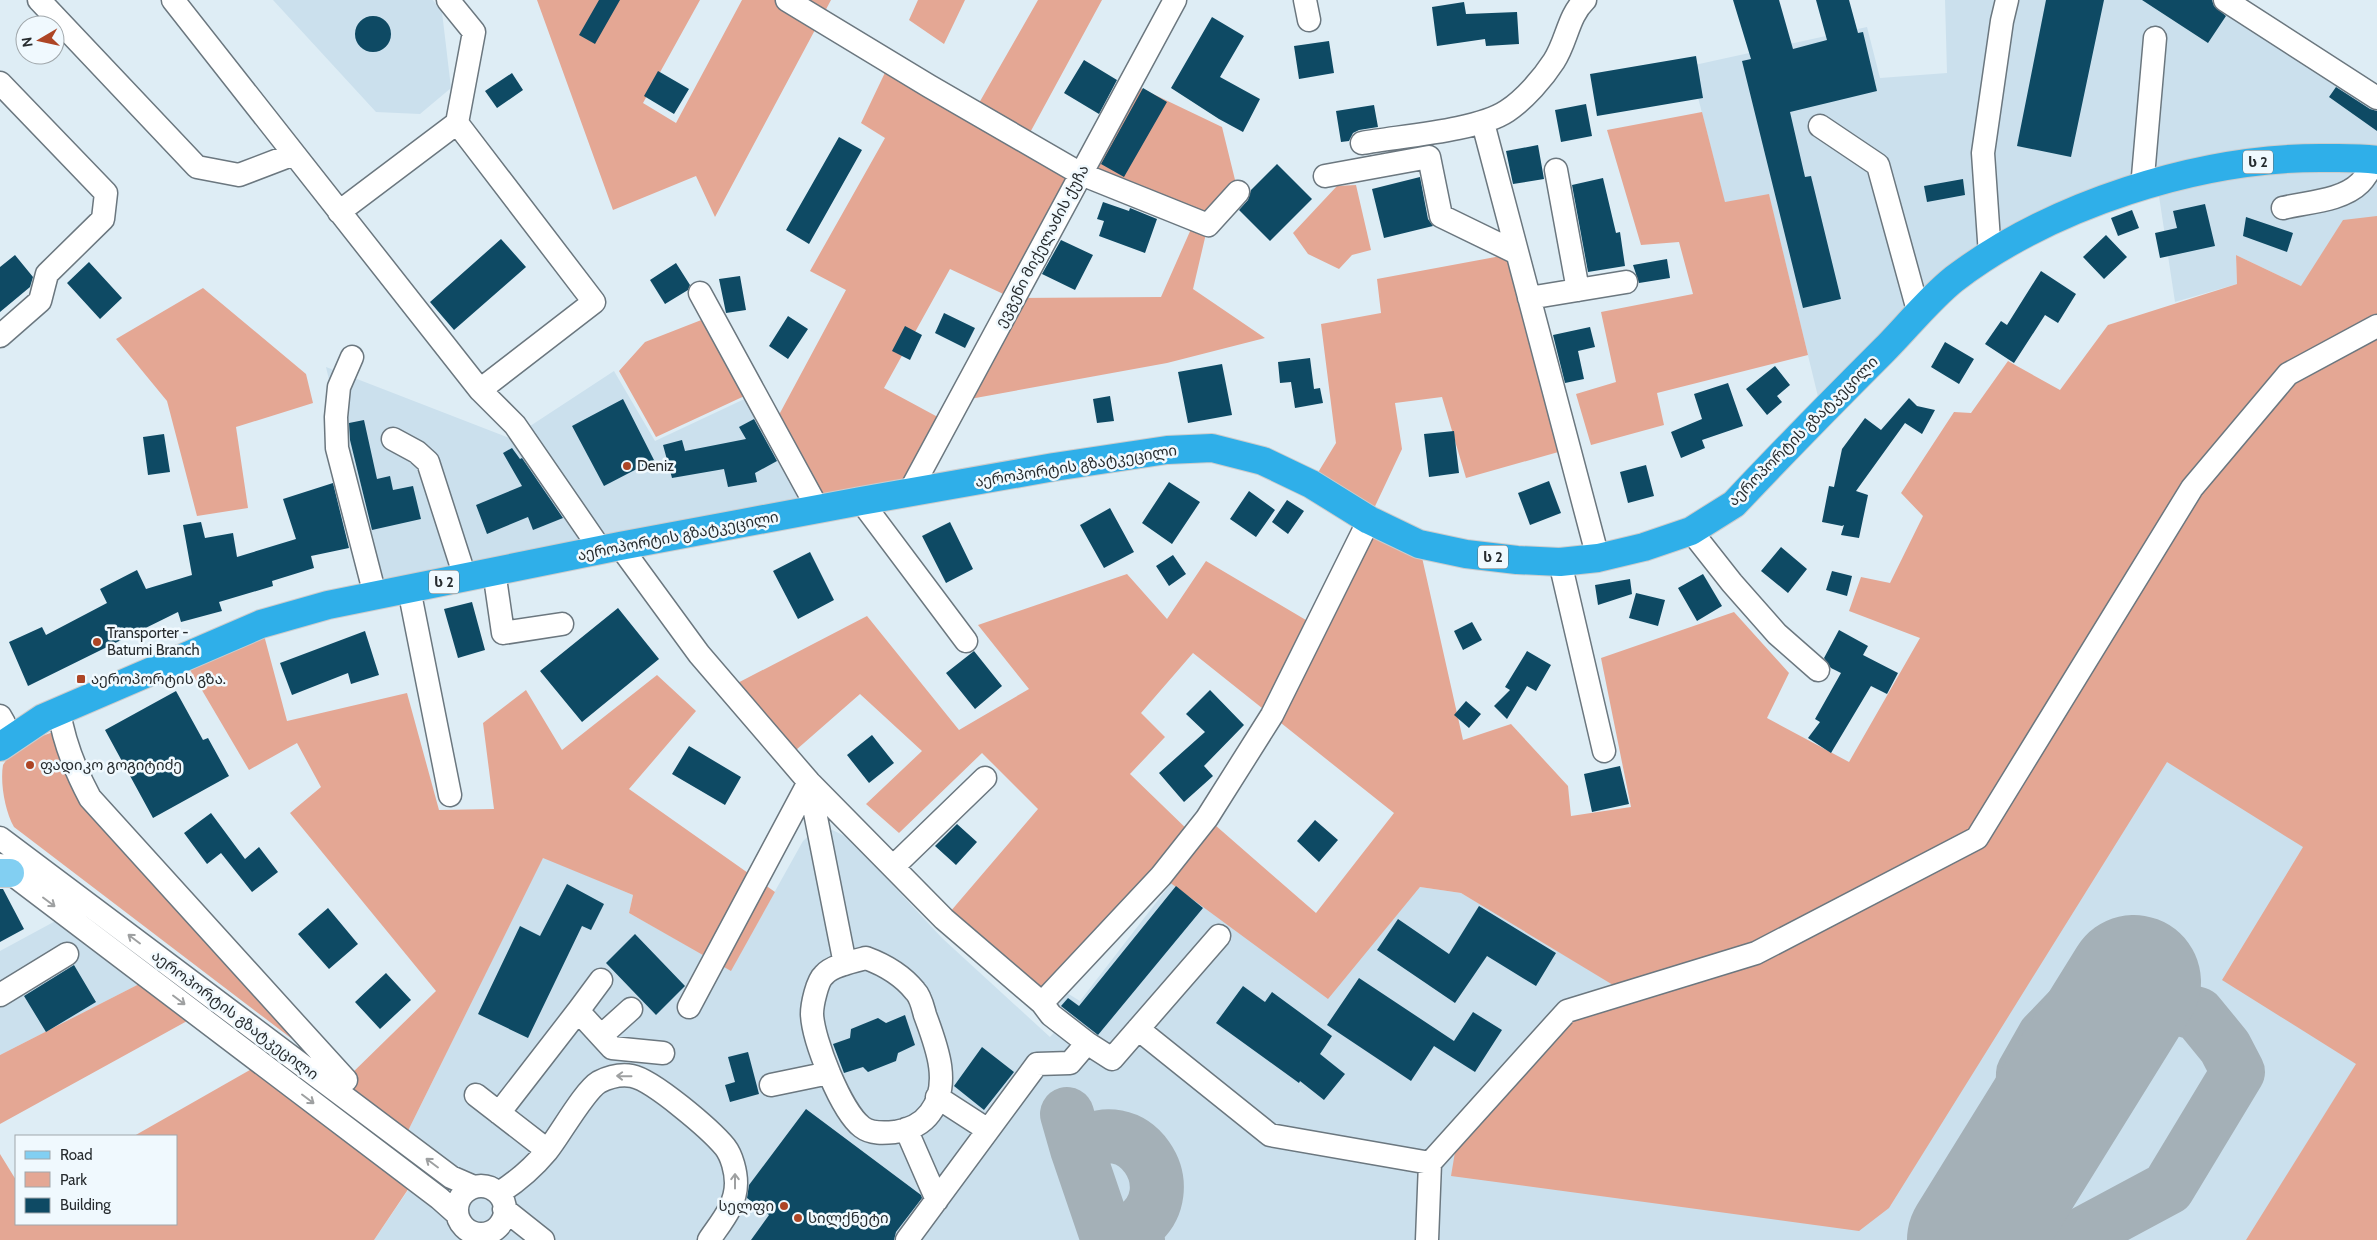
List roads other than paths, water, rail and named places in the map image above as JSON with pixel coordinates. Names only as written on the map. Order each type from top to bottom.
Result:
[{"type":"highway","name":"აეროპორტის გზატკეცილი","points":[[51,714],[261,624],[328,605],[611,548],[909,492],[1158,451],[1212,448],[1263,461],[1311,484],[1369,520],[1419,544],[1466,554],[1560,562],[1598,558],[1644,547],[1691,531],[1734,504],[1953,280],[2015,239],[2089,205],[2225,165],[2291,158],[2362,158],[2376,160]]},
{"type":"highway","name":"ს 2","points":[[1,728],[51,714]]},
{"type":"street","points":[[39,0],[197,167],[239,175],[294,154]]},
{"type":"street","points":[[172,0],[480,390],[515,425],[611,548],[699,654],[809,782],[944,919],[1087,1043],[1112,1059],[1219,936]]},
{"type":"street","points":[[343,216],[458,123],[474,32],[448,0]]},
{"type":"street","points":[[787,0],[929,86],[1081,174],[1208,225],[1238,192]]},
{"type":"street","name":"ევგენი მიქელაძის ქუჩა","points":[[909,492],[1175,0]]},
{"type":"street","points":[[1362,142],[1483,123],[1508,111],[1532,89],[1554,60],[1577,8],[1585,0]]},
{"type":"street","points":[[1990,255],[1983,153],[2002,21],[2007,0]]},
{"type":"street","points":[[2225,0],[2377,98]]},
{"type":"street","points":[[2142,188],[2155,38]]},
{"type":"street","points":[[0,83],[106,192],[103,219],[47,274],[40,301],[0,336]]},
{"type":"street","points":[[458,123],[594,302],[480,390]]},
{"type":"street","points":[[1483,123],[1598,558]]},
{"type":"street","points":[[1820,126],[1878,165],[1919,314]]},
{"type":"street","points":[[1325,176],[1429,157],[1441,216],[1517,253]]},
{"type":"street","points":[[2283,208],[2336,196],[2356,187],[2376,160]]},
{"type":"street","points":[[1556,170],[1578,290]]},
{"type":"street","points":[[1529,298],[1626,282]]},
{"type":"street","points":[[700,293],[818,509]]},
{"type":"street","points":[[1427,1240],[1430,1163],[1567,1011],[1756,953],[1977,838],[2192,488],[2288,374],[2377,326]]},
{"type":"street","points":[[352,357],[339,386],[336,417],[338,448],[376,595]]},
{"type":"street","points":[[394,440],[417,452],[428,462],[465,577]]},
{"type":"street","points":[[862,501],[966,641]]},
{"type":"street","points":[[1047,1009],[1161,876],[1207,818],[1272,715],[1369,520]]},
{"type":"street","points":[[1691,531],[1732,583],[1777,634],[1818,670]]},
{"type":"street","points":[[1560,562],[1604,751]]},
{"type":"street","points":[[494,572],[503,633],[562,624]]},
{"type":"street","points":[[409,589],[450,795]]},
{"type":"street","points":[[51,714],[62,730],[73,767],[90,798],[346,1080]]},
{"type":"street","points":[[894,867],[985,778]]},
{"type":"street","points":[[809,782],[845,964]]},
{"type":"street","points":[[689,1007],[809,782]]},
{"type":"street","name":"აეროპორტის გზატკეცილი","points":[[0,838],[451,1177],[474,1186],[490,1187],[501,1201],[502,1222],[492,1233],[481,1236],[461,1224],[457,1214],[433,1194],[4,870]]},
{"type":"street","points":[[0,995],[67,954]]},
{"type":"street","points":[[866,958],[880,963],[899,974],[917,992],[939,1051],[941,1089],[931,1112],[915,1126],[879,1133],[862,1128],[848,1111],[834,1088],[812,1015],[815,995],[824,975],[845,964],[866,958]]},
{"type":"street","points":[[499,1113],[601,980]]},
{"type":"street","points":[[602,1036],[632,1009]]},
{"type":"street","points":[[578,1010],[612,1048],[664,1053]]},
{"type":"street","points":[[1138,1029],[1270,1135],[1430,1163]]},
{"type":"street","points":[[906,1240],[1036,1064],[1070,1063],[1087,1043]]},
{"type":"street","points":[[771,1085],[829,1072]]},
{"type":"street","points":[[543,1240],[509,1216],[501,1201],[526,1176],[547,1150],[586,1093],[598,1082],[614,1076],[632,1076],[647,1082],[676,1101],[726,1148],[732,1161],[736,1184],[734,1199],[730,1210],[708,1240]]},
{"type":"street","points":[[476,1095],[547,1150]]},
{"type":"street","points":[[937,1097],[988,1130]]},
{"type":"street","points":[[906,1129],[937,1200]]},
{"type":"street","points":[[457,1214],[462,1194],[474,1186]]},
{"type":"place","name":"Deniz","points":[[627,466]]},
{"type":"place","name":"Transporter - Batumi Branch","points":[[97,642]]},
{"type":"place","name":"აეროპორტის გზა.","points":[[81,679]]},
{"type":"place","name":"ფადიკო გოგიტიძე","points":[[30,765]]},
{"type":"place","name":"სელფი","points":[[784,1206]]},
{"type":"place","name":"სილქნეტი","points":[[798,1218]]}]
